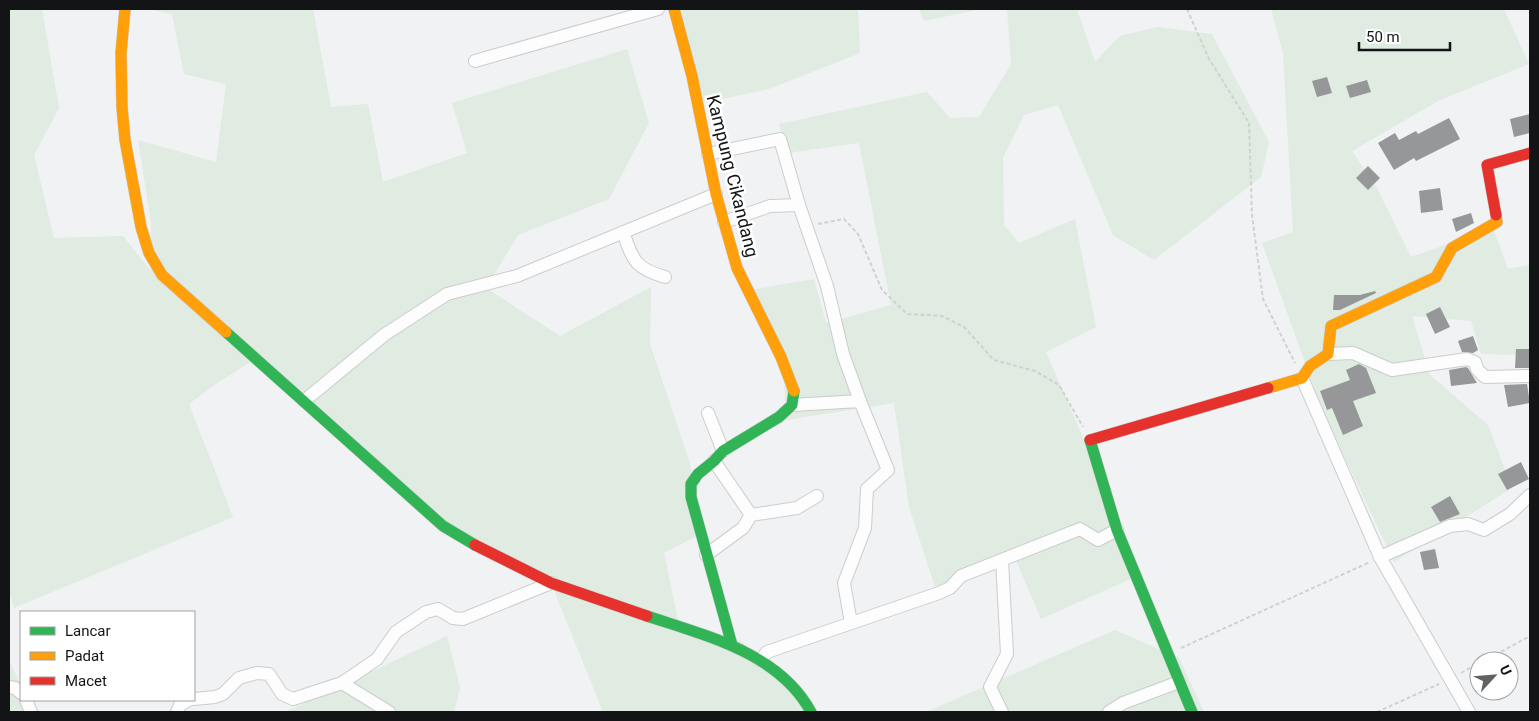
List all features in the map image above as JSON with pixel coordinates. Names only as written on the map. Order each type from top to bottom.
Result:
[{"type":"street","points":[[125,9],[121,53],[125,140],[141,227],[149,253],[162,275],[443,526],[475,545],[551,583],[732,645],[760,660],[789,683],[806,700],[811,712]]},
{"type":"street","points":[[475,61],[658,9]]},
{"type":"street","name":"Kampung Cikandang","points":[[674,9],[692,76],[716,194],[737,268],[788,374],[794,392],[792,406]]},
{"type":"street","points":[[708,154],[780,139],[806,227],[827,286],[843,354],[888,470],[867,489],[865,528],[844,583],[851,623]]},
{"type":"street","points":[[1328,354],[1331,326],[1436,277],[1452,248],[1497,222],[1487,165],[1530,153]]},
{"type":"street","points":[[304,401],[384,335],[447,294],[517,276],[716,194]]},
{"type":"street","points":[[724,222],[770,206],[799,205]]},
{"type":"street","points":[[623,232],[633,260],[648,272],[665,277]]},
{"type":"street","points":[[1192,712],[1117,530],[1090,440],[1302,378],[1310,366],[1328,354],[1353,353],[1392,370],[1467,359],[1475,362],[1477,370],[1485,377],[1530,376]]},
{"type":"street","points":[[1302,378],[1380,557],[1469,712]]},
{"type":"street","points":[[732,645],[691,498],[691,484],[698,474],[719,456],[780,417],[792,406],[860,401]]},
{"type":"street","points":[[708,413],[719,456],[751,515]]},
{"type":"street","points":[[1380,557],[1450,526],[1468,524],[1484,530],[1510,514],[1530,495]]},
{"type":"street","points":[[706,555],[743,528],[751,515],[797,508],[817,496]]},
{"type":"street","points":[[760,660],[767,652],[938,593],[950,588],[961,576],[1080,530],[1098,540],[1117,530]]},
{"type":"street","points":[[1002,560],[1007,654],[990,687],[1002,712]]},
{"type":"street","points":[[195,699],[215,697],[223,694],[239,678],[257,673],[269,674],[282,694],[293,699],[342,684],[377,659],[396,632],[426,612],[438,609],[453,618],[464,619],[551,583]]},
{"type":"street","points":[[1109,712],[1123,703],[1179,682]]},
{"type":"street","points":[[342,684],[389,712]]},
{"type":"street","points":[[9,688],[15,688],[20,692]]},
{"type":"street","points":[[177,712],[180,705],[187,701]]},
{"type":"path","points":[[1186,9],[1209,59],[1249,123],[1252,215],[1263,300],[1302,378]]},
{"type":"path","points":[[806,227],[844,219],[858,234],[882,290],[907,314],[942,316],[964,327],[994,360],[1035,371],[1059,385],[1090,440]]},
{"type":"path","points":[[1168,654],[1380,557]]},
{"type":"path","points":[[1502,651],[1530,636]]},
{"type":"path","points":[[1377,712],[1469,669]]},
{"type":"shaded area","points":[[9,9],[42,9],[59,108],[34,155],[54,238],[123,236],[151,271],[151,222],[138,140],[216,162],[226,84],[184,74],[172,14],[148,9],[313,9],[331,107],[368,104],[383,182],[467,153],[452,103],[627,49],[649,123],[609,199],[518,235],[486,288],[560,336],[651,287],[650,344],[690,463],[700,534],[664,553],[678,620],[741,641],[813,712],[603,712],[549,578],[437,522],[257,358],[217,383],[189,404],[233,517],[14,608],[9,590]]},
{"type":"shaded area","points":[[677,9],[858,9],[860,53],[769,89],[704,103]]},
{"type":"shaded area","points":[[919,9],[981,9],[924,21]]},
{"type":"shaded area","points":[[1007,9],[1077,9],[1095,62],[1120,36],[1157,27],[1212,34],[1269,142],[1261,177],[1154,260],[1113,235],[1058,105],[1024,115],[1003,158],[1004,225],[1019,243],[1075,219],[1096,327],[1046,352],[1142,574],[1041,619],[1014,556],[935,587],[909,507],[894,403],[786,420],[783,350],[750,290],[814,279],[826,323],[891,305],[859,143],[787,153],[779,124],[927,92],[950,118],[979,117],[1011,64]]},
{"type":"shaded area","points":[[1271,9],[1504,9],[1529,64],[1440,100],[1352,151],[1377,188],[1411,257],[1493,228],[1508,269],[1530,265],[1530,355],[1481,354],[1471,321],[1412,316],[1430,375],[1488,425],[1512,488],[1394,562],[1321,407],[1262,243],[1293,232],[1283,53]]},
{"type":"shaded area","points":[[1115,630],[1179,658],[1204,712],[926,712]]},
{"type":"shaded area","points":[[447,636],[460,688],[454,712],[285,712]]},
{"type":"shaded area","points":[[9,660],[20,684],[20,701],[28,701],[33,712],[9,712]]},
{"type":"building","points":[[1327,77],[1332,93],[1317,97],[1312,81]]},
{"type":"building","points":[[1367,80],[1371,92],[1350,98],[1346,86]]},
{"type":"building","points":[[1530,114],[1530,133],[1514,137],[1510,119]]},
{"type":"building","points":[[1449,118],[1460,139],[1416,161],[1414,158],[1394,170],[1378,143],[1395,133],[1399,140],[1416,131],[1418,134]]},
{"type":"building","points":[[1368,166],[1380,178],[1368,190],[1356,178]]},
{"type":"building","points":[[1440,188],[1443,210],[1421,213],[1419,191]]},
{"type":"building","points":[[1471,213],[1474,223],[1456,232],[1452,219]]},
{"type":"building","points":[[1375,291],[1376,293],[1340,310],[1333,310],[1334,295],[1360,295]]},
{"type":"building","points":[[1440,307],[1450,327],[1435,334],[1426,314]]},
{"type":"building","points":[[1473,336],[1478,350],[1473,353],[1462,352],[1458,341]]},
{"type":"building","points":[[1516,349],[1530,349],[1530,368],[1515,368]]},
{"type":"building","points":[[1359,364],[1366,368],[1376,393],[1353,401],[1363,426],[1343,435],[1332,408],[1327,410],[1320,391],[1350,380],[1346,370]]},
{"type":"building","points":[[1466,367],[1477,383],[1451,386],[1449,370]]},
{"type":"building","points":[[1527,384],[1530,403],[1508,407],[1504,385]]},
{"type":"building","points":[[1521,462],[1529,479],[1507,490],[1498,474]]},
{"type":"building","points":[[1450,496],[1460,514],[1440,522],[1431,507]]},
{"type":"building","points":[[1435,549],[1439,568],[1424,570],[1420,552]]},
{"type":"traffic: fast","points":[[226,332],[443,526],[475,545]]},
{"type":"traffic: fast","points":[[732,645],[691,497],[691,484],[698,474],[723,451],[779,417],[792,405],[794,391]]},
{"type":"traffic: fast","points":[[1090,440],[1117,530],[1192,712]]},
{"type":"traffic: fast","points":[[647,616],[740,649],[761,661],[780,675],[797,692],[811,712]]},
{"type":"traffic: slow","points":[[125,9],[121,53],[125,140],[141,227],[149,253],[162,275],[226,332]]},
{"type":"traffic: slow","points":[[674,9],[692,76],[716,194],[737,268],[781,357],[794,391]]},
{"type":"traffic: slow","points":[[1268,388],[1302,378],[1310,366],[1328,354],[1331,326],[1436,277],[1452,248],[1497,222],[1496,215]]},
{"type":"traffic: jam","points":[[1496,215],[1487,165],[1530,153]]},
{"type":"traffic: jam","points":[[1090,440],[1268,388]]},
{"type":"traffic: jam","points":[[475,545],[551,583],[647,616]]}]
